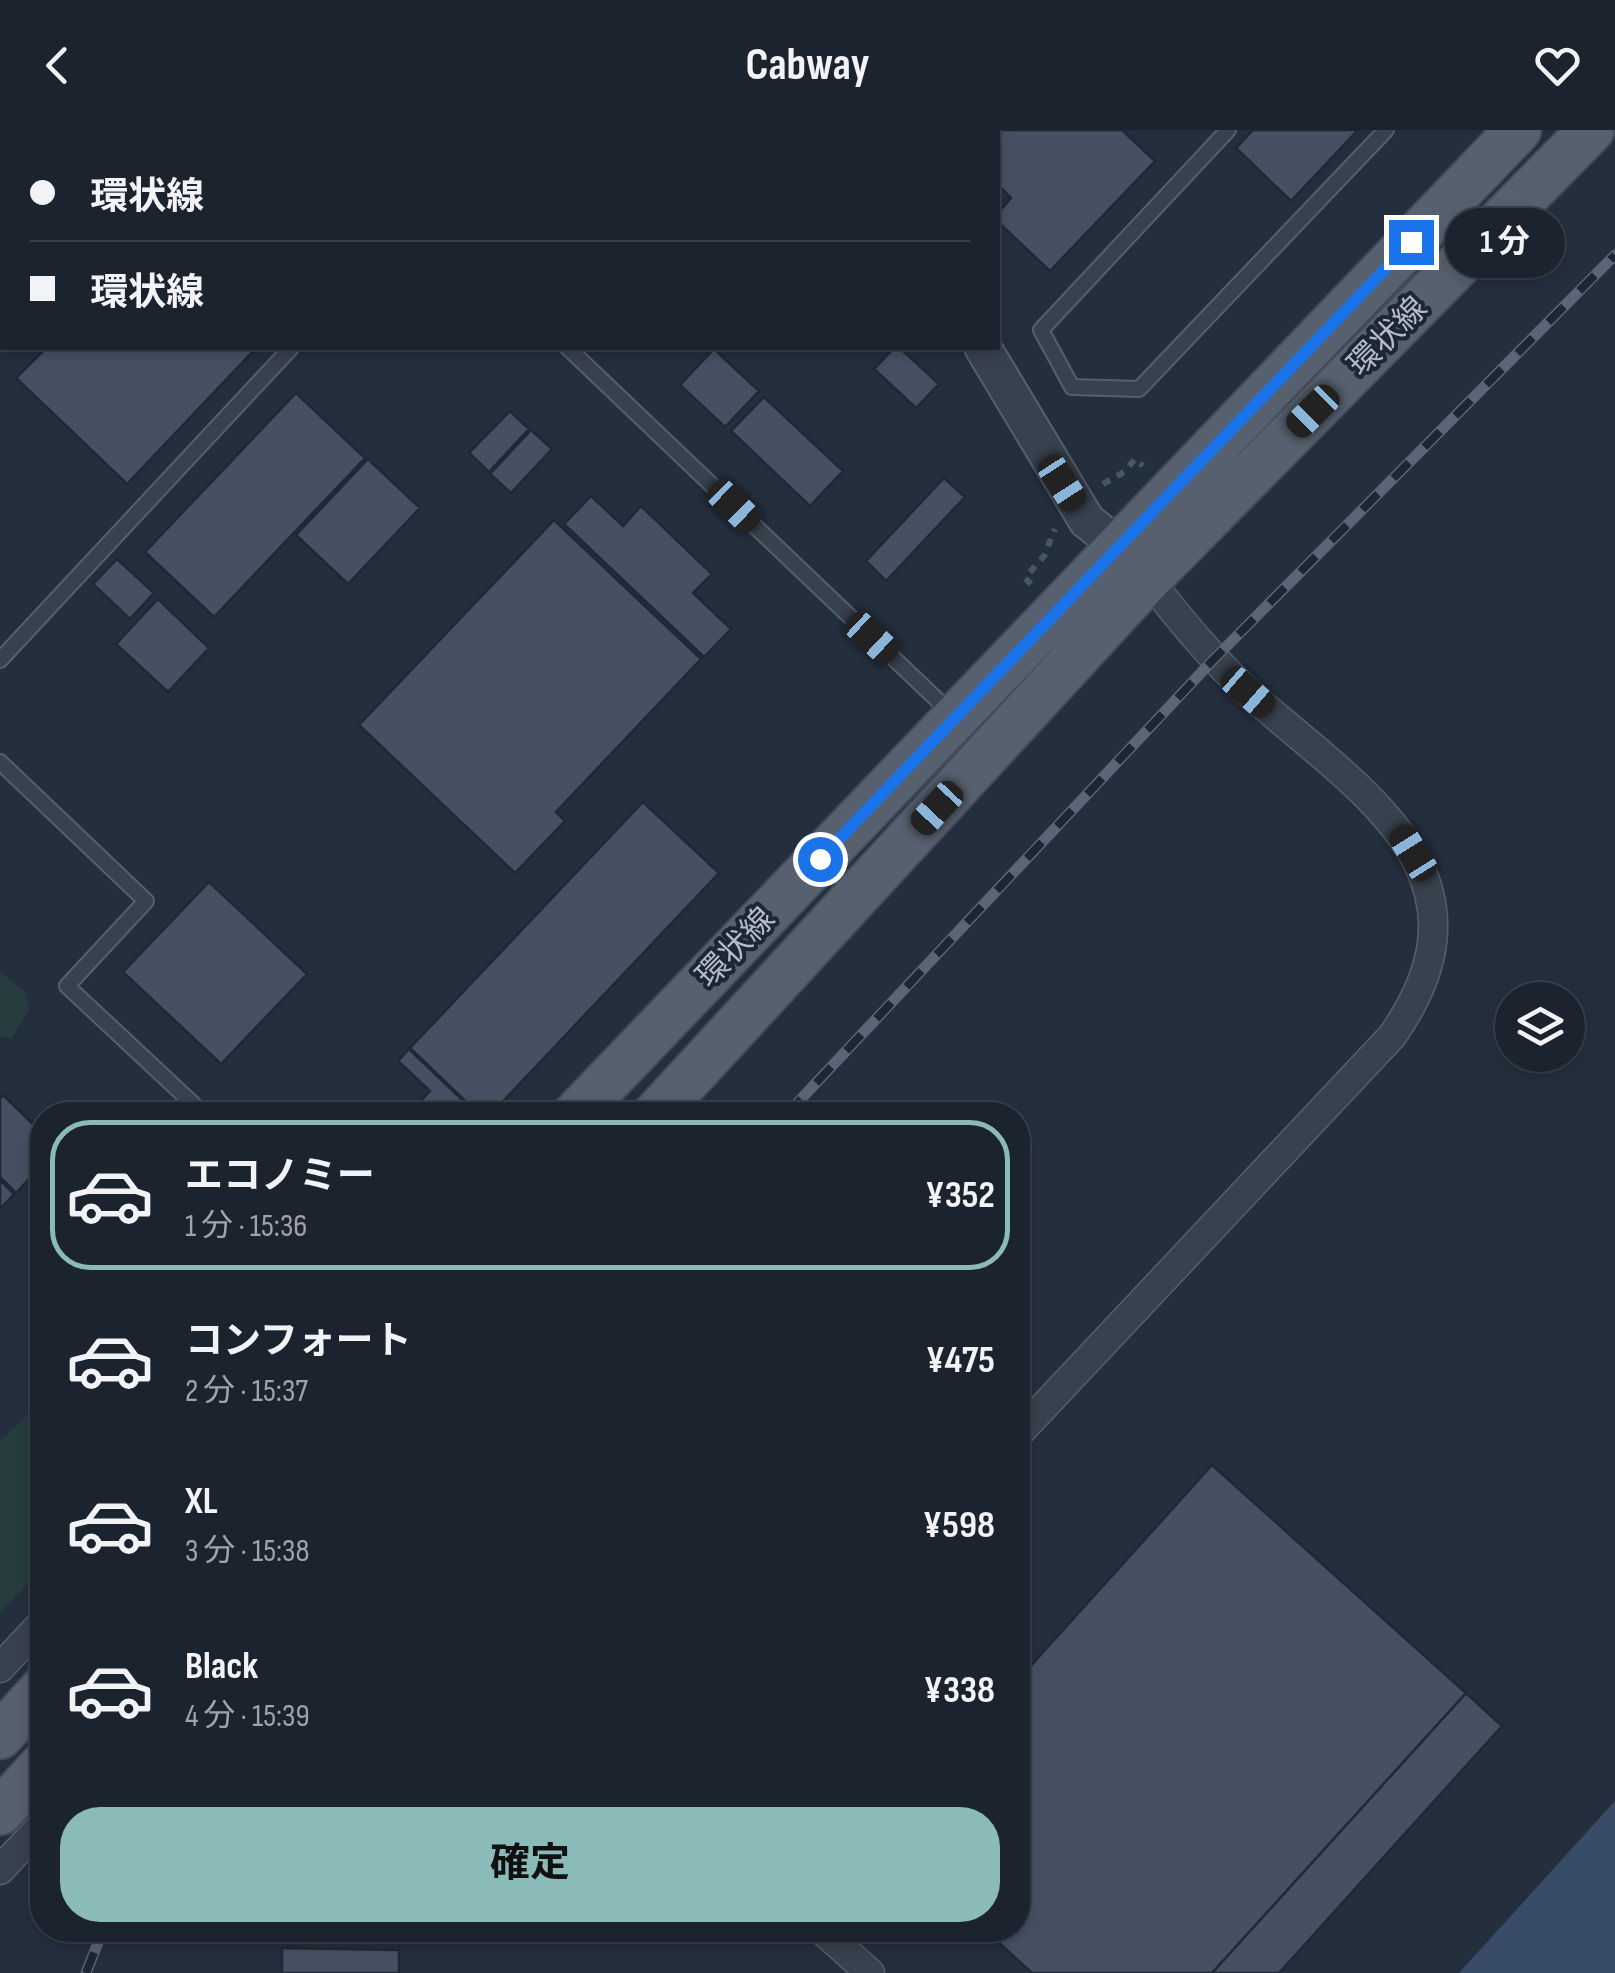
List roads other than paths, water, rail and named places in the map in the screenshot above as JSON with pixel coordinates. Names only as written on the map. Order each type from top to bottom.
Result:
[{"type":"main road","name":"環状線","points":[[666,1102],[1133,563],[1518,130]]},
{"type":"main road","name":"環状線","points":[[587,1102],[955,717],[1133,563],[1590,130]]},
{"type":"main road","points":[[0,1736],[30,1703]]},
{"type":"main road","points":[[0,1812],[30,1779]]},
{"type":"street","points":[[983,350],[1087,521],[1133,563],[1202,647],[1393,822],[1425,880],[1432,910],[1432,950],[1416,1002],[1392,1036],[1030,1421]]},
{"type":"street","points":[[0,1668],[30,1637]]},
{"type":"street","points":[[0,1870],[30,1838]]},
{"type":"street","points":[[835,1942],[870,1973]]},
{"type":"lane","points":[[1228,130],[1041,330],[1072,388],[1139,389],[1386,130]]},
{"type":"lane","points":[[0,660],[289,350]]},
{"type":"lane","points":[[570,350],[955,717]]},
{"type":"lane","points":[[0,762],[146,901],[67,986],[191,1102]]},
{"type":"water","points":[[1615,1801],[1615,1973],[1459,1973]]},
{"type":"railway","points":[[798,1102],[1214,659],[1615,255]]},
{"type":"railway","points":[[86,1973],[98,1942]]}]
